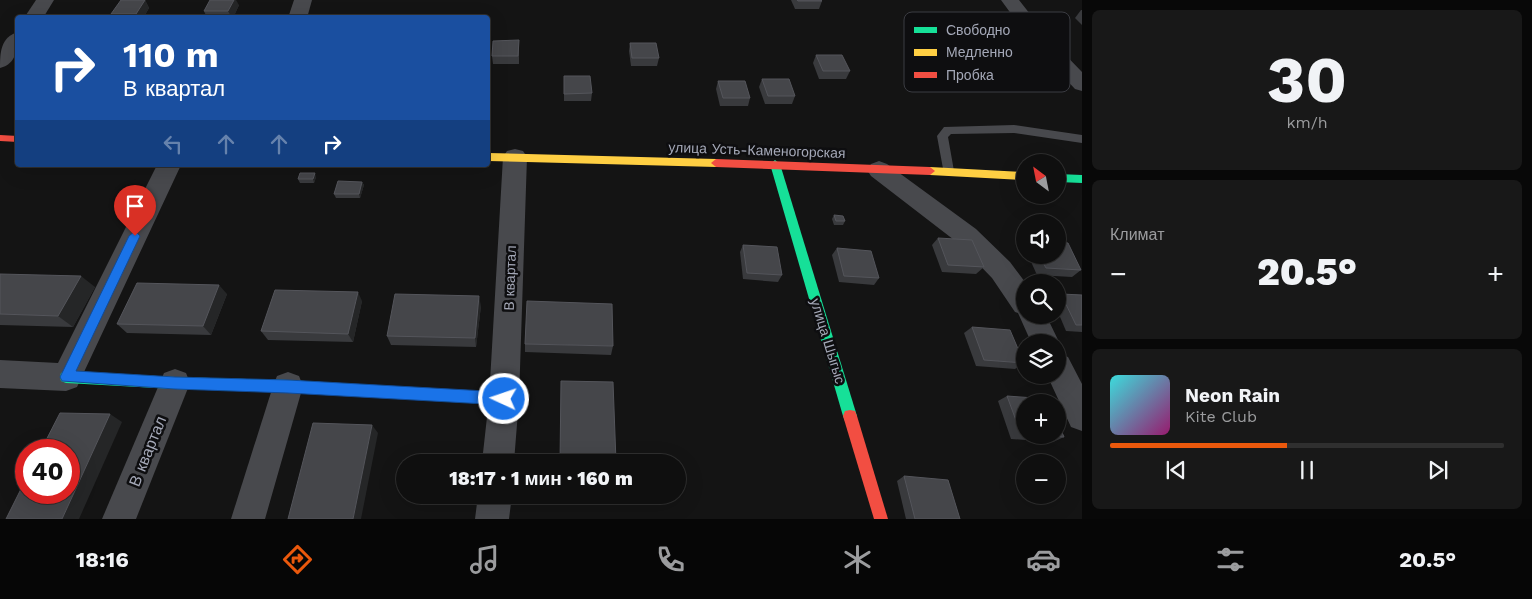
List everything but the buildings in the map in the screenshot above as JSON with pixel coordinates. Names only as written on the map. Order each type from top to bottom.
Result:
[{"type":"street","points":[[35,15],[46,0]]},
{"type":"street","points":[[298,15],[303,0]]},
{"type":"street","points":[[1010,0],[1019,12]]},
{"type":"street","points":[[0,62],[15,42]]},
{"type":"street","points":[[1070,71],[1082,84]]},
{"type":"street","points":[[0,138],[15,139]]},
{"type":"street","name":"улица Усть-Каменогорская","points":[[490,156],[776,164],[1016,175]]},
{"type":"street","name":"В квартал","points":[[499,454],[504,399],[515,158]]},
{"type":"street","name":"улица Шыгыс","points":[[776,164],[881,519]]},
{"type":"street","points":[[66,377],[168,167]]},
{"type":"street","points":[[879,170],[967,236],[1001,270],[1016,291]]},
{"type":"street","points":[[1066,178],[1082,179]]},
{"type":"street","points":[[0,374],[175,383],[288,386],[504,399]]},
{"type":"street","name":"В квартал","points":[[119,519],[175,383]]},
{"type":"street","points":[[1066,383],[1082,416]]},
{"type":"street","points":[[248,519],[288,386]]},
{"type":"street","points":[[492,519],[494,504]]},
{"type":"lane","points":[[948,171],[942,136],[948,130],[1014,129],[1082,139]]},
{"type":"traffic: fast","points":[[775,164],[850,416]]},
{"type":"traffic: fast","points":[[1066,178],[1082,179]]},
{"type":"traffic: fast","points":[[66,377],[175,383],[288,386],[504,399]]},
{"type":"traffic: slow","points":[[490,157],[716,163]]},
{"type":"traffic: slow","points":[[930,171],[1016,176]]},
{"type":"traffic: jam","points":[[0,138],[15,139]]},
{"type":"traffic: jam","points":[[716,163],[930,171]]},
{"type":"traffic: jam","points":[[850,416],[881,519]]},
{"type":"route","points":[[135,236],[66,377],[175,383],[288,386],[504,399]]}]
